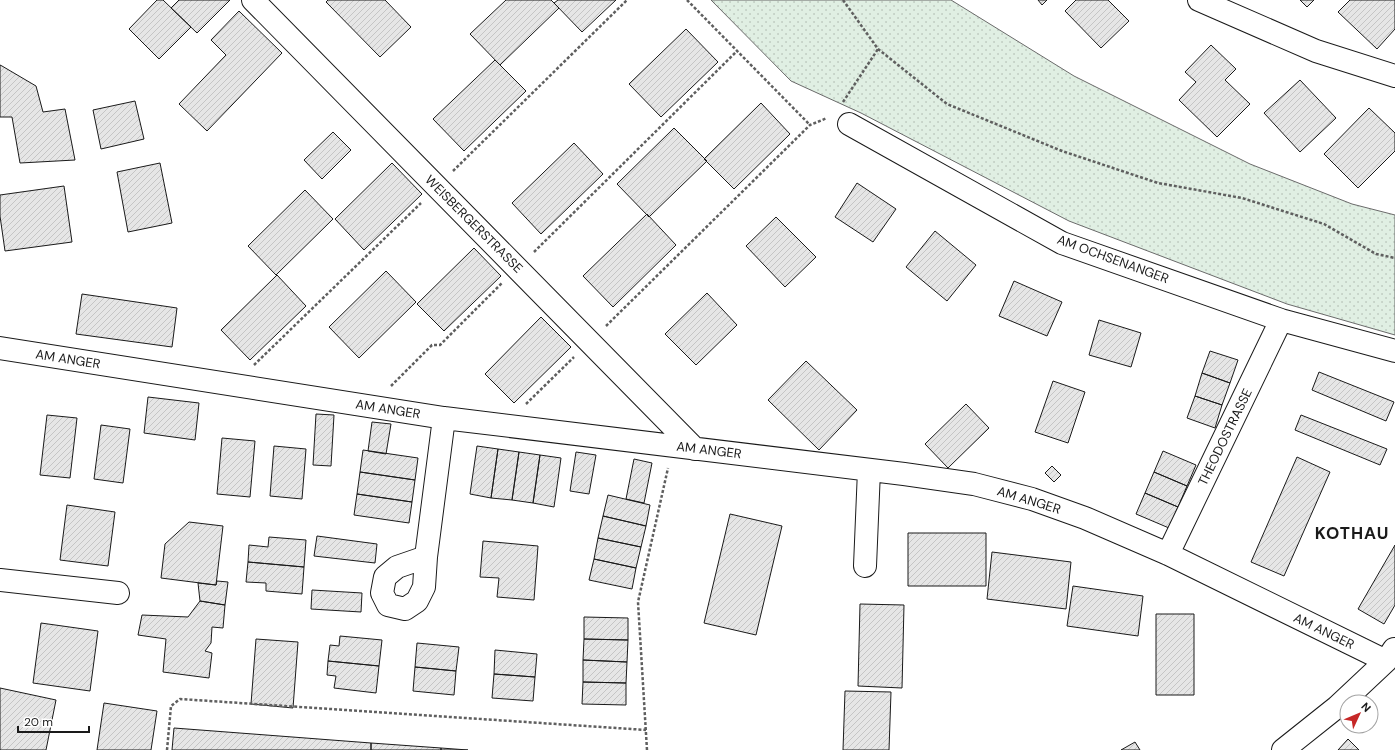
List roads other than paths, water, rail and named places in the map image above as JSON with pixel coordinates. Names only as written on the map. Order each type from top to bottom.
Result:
[{"type":"street","name":"WEISBERGERSTRASSE","points":[[253,0],[695,449]]},
{"type":"street","points":[[1199,0],[1316,52],[1395,76]]},
{"type":"street","name":"AM OCHSENANGER","points":[[841,120],[1062,243],[1281,320],[1395,351]]},
{"type":"street","name":"THEODOSTRASSE","points":[[1168,554],[1281,320]]},
{"type":"street","name":"AM ANGER","points":[[0,348],[444,418],[974,484],[1032,499],[1085,518],[1391,655]]},
{"type":"street","points":[[426,558],[444,418]]},
{"type":"street","points":[[865,566],[869,470]]},
{"type":"street","points":[[0,580],[118,593]]},
{"type":"street","points":[[1283,750],[1336,707],[1391,655]]},
{"type":"district","name":"KOTHAU","points":[[1352,533]]}]
